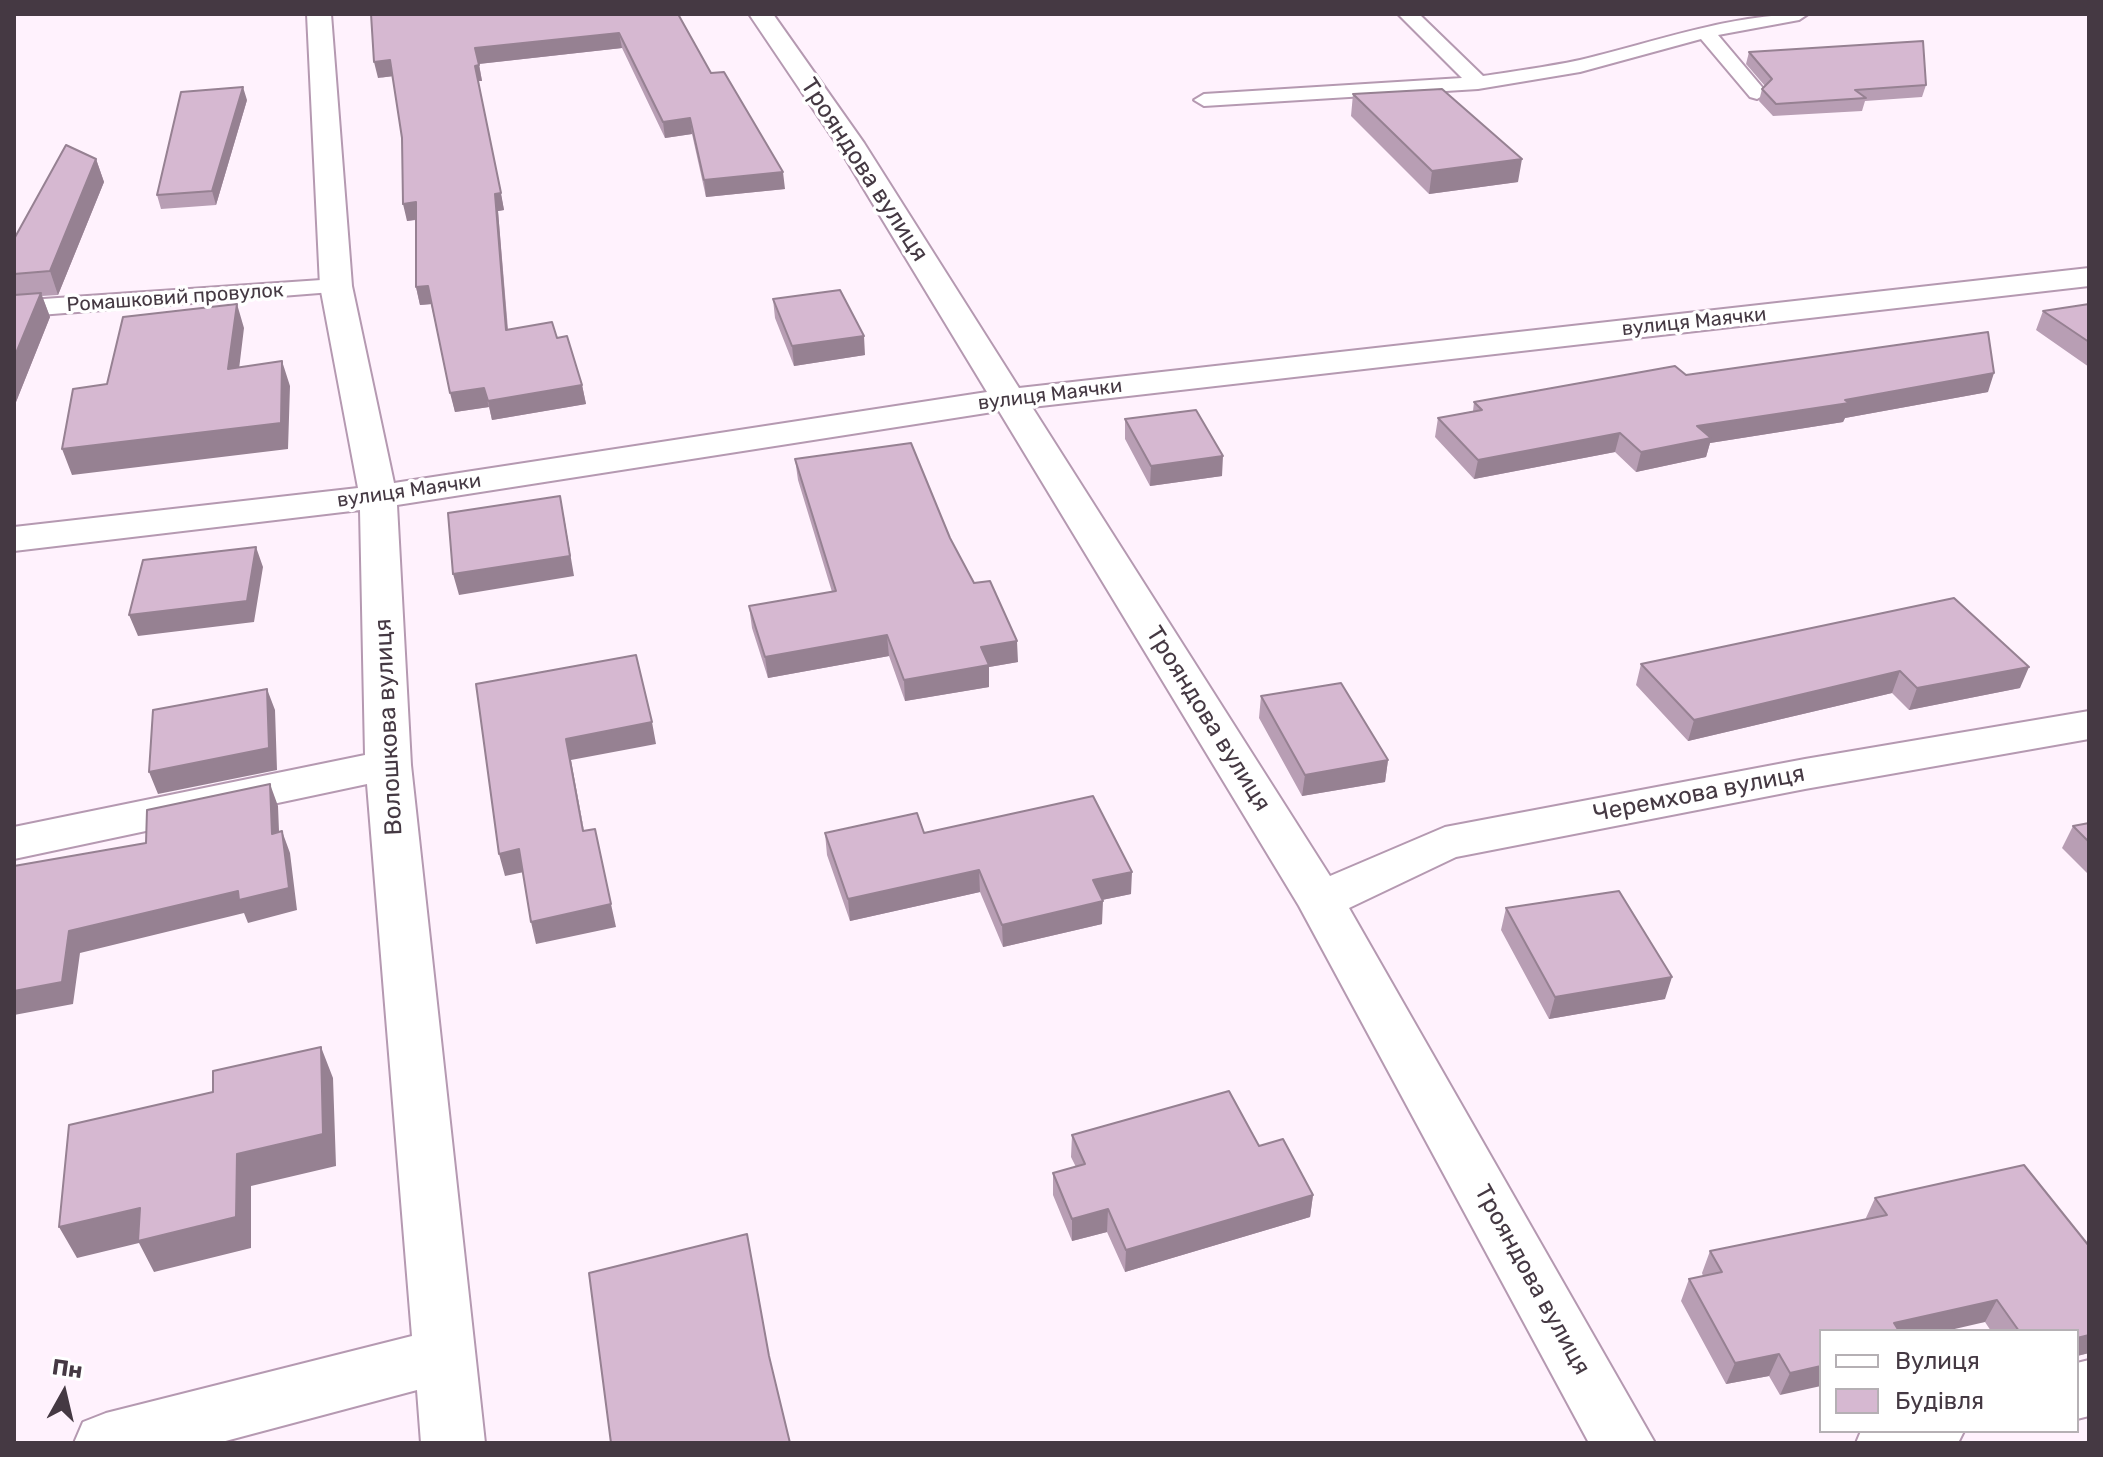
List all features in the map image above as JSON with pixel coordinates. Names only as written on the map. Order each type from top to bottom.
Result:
[{"type":"street","name":"Волошкова вулиця","points":[[319,14],[336,286],[378,497],[388,765],[453,1443]]},
{"type":"street","name":"Трояндова вулиця","points":[[761,14],[850,143],[1321,901],[1623,1443]]},
{"type":"street","name":"вулиця Маячки","points":[[14,539],[378,497],[1011,399],[2089,277]]},
{"type":"street","name":"Черемхова вулиця","points":[[1321,901],[1445,843],[1805,774],[2089,725]]},
{"type":"street","points":[[14,843],[388,765]]},
{"type":"street","points":[[106,1443],[446,1355]]},
{"type":"street","points":[[1888,1443],[1925,1433]]},
{"type":"lane","points":[[1407,14],[1431,33],[1478,83]]},
{"type":"lane","points":[[1204,100],[1478,83],[1580,66],[1705,32],[1799,14]]},
{"type":"lane","points":[[1705,32],[1757,93]]},
{"type":"lane","name":"Ромашковий провулок","points":[[14,309],[336,286]]},
{"type":"building","points":[[371,14],[678,14],[711,73],[724,72],[783,172],[704,180],[690,118],[663,122],[619,33],[475,48],[479,65],[475,66],[501,193],[495,194],[506,330],[552,322],[557,338],[567,336],[582,385],[488,401],[484,388],[450,393],[428,286],[416,287],[416,202],[403,204],[402,138],[390,60],[374,62]]},
{"type":"building","points":[[1923,41],[1926,85],[1855,90],[1866,98],[1776,104],[1762,89],[1772,79],[1749,52]]},
{"type":"building","points":[[243,87],[212,191],[157,195],[181,92]]},
{"type":"building","points":[[1442,89],[1522,159],[1432,171],[1353,94]]},
{"type":"building","points":[[66,145],[96,159],[50,271],[14,274],[14,239]]},
{"type":"building","points":[[840,290],[864,336],[792,346],[773,299]]},
{"type":"building","points":[[41,293],[14,358],[14,295]]},
{"type":"building","points":[[237,304],[228,369],[282,361],[281,423],[62,449],[73,389],[107,384],[123,317]]},
{"type":"building","points":[[2089,304],[2089,342],[2043,311]]},
{"type":"building","points":[[1988,332],[1994,373],[1845,400],[1849,403],[1697,426],[1711,438],[1641,452],[1620,433],[1478,460],[1438,418],[1482,410],[1474,402],[1675,366],[1686,375]]},
{"type":"building","points":[[1196,410],[1223,456],[1151,466],[1125,419]]},
{"type":"building","points":[[911,443],[950,538],[974,583],[990,581],[1017,641],[981,647],[989,665],[904,680],[887,635],[765,657],[749,606],[836,591],[795,459]]},
{"type":"building","points":[[560,496],[570,556],[453,574],[448,513]]},
{"type":"building","points":[[256,547],[247,601],[129,615],[143,560]]},
{"type":"building","points":[[1954,598],[2029,667],[1917,688],[1900,671],[1694,720],[1641,664]]},
{"type":"building","points":[[636,655],[652,722],[566,739],[583,831],[595,829],[611,904],[531,922],[519,849],[499,854],[476,684]]},
{"type":"building","points":[[1341,683],[1388,760],[1305,775],[1261,696]]},
{"type":"building","points":[[267,689],[269,748],[149,772],[153,710]]},
{"type":"building","points":[[270,784],[272,834],[282,831],[289,888],[239,900],[238,891],[69,931],[62,982],[14,991],[14,866],[146,843],[147,810]]},
{"type":"building","points":[[1093,796],[1132,872],[1093,880],[1103,901],[1002,925],[979,870],[848,899],[825,833],[917,813],[924,833]]},
{"type":"building","points":[[2089,823],[2089,842],[2073,826]]},
{"type":"building","points":[[1619,891],[1672,977],[1555,997],[1506,908]]},
{"type":"building","points":[[321,1047],[323,1134],[237,1154],[236,1217],[138,1241],[140,1208],[59,1227],[69,1125],[213,1092],[213,1071]]},
{"type":"building","points":[[1229,1091],[1259,1146],[1283,1139],[1313,1195],[1126,1250],[1108,1209],[1072,1219],[1053,1173],[1085,1164],[1072,1135]]},
{"type":"building","points":[[2024,1165],[2089,1246],[2089,1335],[2079,1338],[2079,1329],[2018,1329],[1997,1300],[1894,1323],[1898,1329],[1819,1329],[1819,1366],[1790,1373],[1779,1354],[1735,1363],[1689,1279],[1722,1272],[1710,1251],[1887,1215],[1875,1198]]},
{"type":"building","points":[[747,1234],[769,1356],[790,1443],[611,1443],[589,1273]]}]
